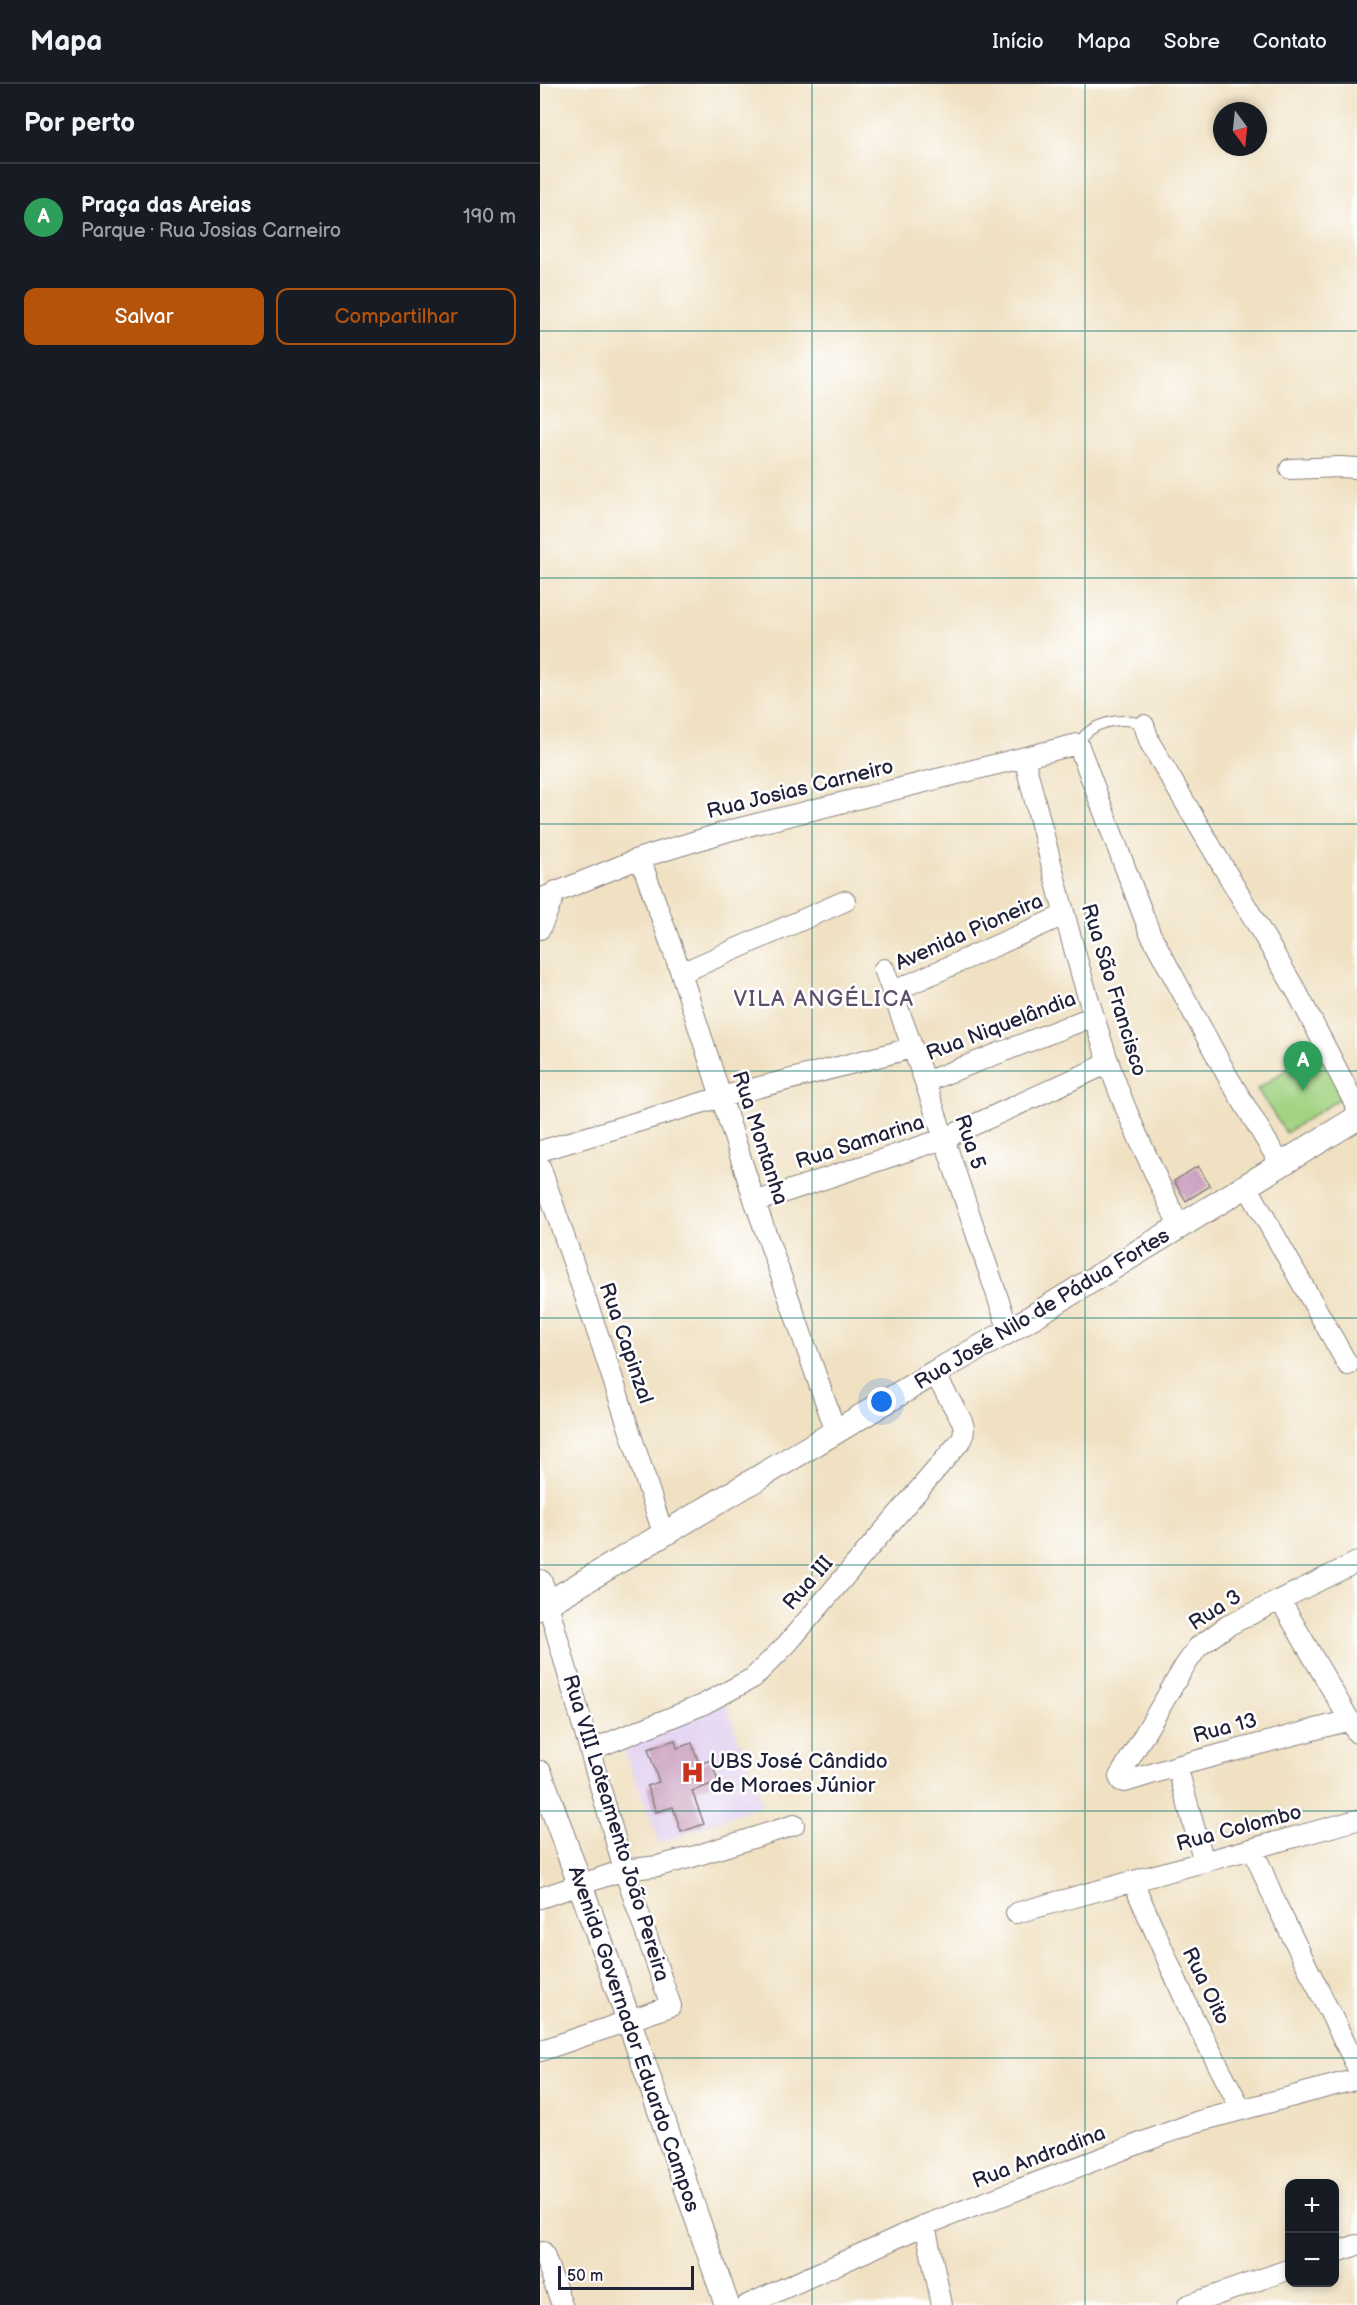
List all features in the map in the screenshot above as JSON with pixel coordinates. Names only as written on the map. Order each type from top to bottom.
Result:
[{"type":"street","points":[[1290,469],[1340,466],[1357,468]]},
{"type":"street","name":"Rua Josias Carneiro","points":[[1144,725],[1150,743],[1298,994],[1357,1108]]},
{"type":"street","points":[[1078,744],[1150,933],[1222,1067],[1281,1165]]},
{"type":"street","name":"Rua Josias Carneiro","points":[[548,895],[640,858],[732,830],[1078,744]]},
{"type":"street","name":"Rua São Francisco","points":[[1024,758],[1065,915],[1109,1063],[1140,1141],[1180,1228]]},
{"type":"street","name":"Rua Montanha","points":[[640,858],[681,973],[755,1202],[836,1432]]},
{"type":"street","points":[[540,929],[548,895]]},
{"type":"street","points":[[681,973],[845,901]]},
{"type":"street","name":"Avenida Pioneira","points":[[892,992],[1065,915]]},
{"type":"street","name":"Rua 5","points":[[884,969],[925,1082],[1009,1331]]},
{"type":"street","name":"Rua Niquelândia","points":[[925,1082],[1094,1016]]},
{"type":"street","points":[[540,1151],[722,1097],[912,1048]]},
{"type":"street","name":"Rua Samarina","points":[[755,1202],[944,1139],[1109,1063]]},
{"type":"street","name":"Rua José Nilo de Pádua Fortes","points":[[543,1598],[664,1536],[1180,1228],[1357,1118]]},
{"type":"street","name":"Rua Capinzal","points":[[540,1166],[664,1536]]},
{"type":"street","points":[[1247,1186],[1348,1365]]},
{"type":"street","name":"Rua III","points":[[591,1750],[662,1722],[734,1689],[753,1678],[787,1644],[963,1438],[962,1421],[934,1373]]},
{"type":"street","name":"Rua 3","points":[[1120,1774],[1198,1647],[1227,1626],[1357,1562]]},
{"type":"street","name":"Rua VIII Loteamento João Pereira","points":[[543,1598],[591,1750],[624,1870],[671,2006],[629,2021]]},
{"type":"street","points":[[1280,1600],[1353,1726]]},
{"type":"street","name":"Rua 13","points":[[1120,1774],[1119,1779],[1125,1782],[1177,1766],[1353,1726]]},
{"type":"street","points":[[1177,1766],[1204,1862]]},
{"type":"street","name":"Avenida Governador Eduardo Campos","points":[[540,1773],[727,2305]]},
{"type":"street","name":"Rua Colombo","points":[[1016,1913],[1357,1820]]},
{"type":"street","points":[[540,1898],[624,1870],[658,1866],[692,1857],[794,1825]]},
{"type":"street","points":[[1253,1849],[1277,1906],[1357,2067]]},
{"type":"street","name":"Rua Oito","points":[[1133,1882],[1190,2011],[1241,2109]]},
{"type":"street","points":[[540,2051],[629,2021]]},
{"type":"street","name":"Rua Andradina","points":[[747,2305],[771,2299],[925,2225],[1196,2122],[1357,2079]]},
{"type":"street","points":[[925,2225],[942,2305]]},
{"type":"street","points":[[1339,2252],[1357,2245]]},
{"type":"street","points":[[543,2252],[562,2305]]},
{"type":"street","points":[[1188,2305],[1285,2271]]},
{"type":"lane","name":"Rua Josias Carneiro","points":[[1078,744],[1084,734],[1099,725],[1132,720],[1144,725]]},
{"type":"shaded area","name":"UBS José Cândido de Moraes Júnior","points":[[725,1703],[763,1804],[660,1843],[621,1743]]},
{"type":"green space","points":[[1319,1048],[1348,1093],[1286,1133],[1257,1089]]},
{"type":"building","points":[[1198,1166],[1210,1186],[1186,1201],[1174,1181]]},
{"type":"building","points":[[675,1740],[677,1748],[692,1743],[699,1764],[711,1760],[718,1782],[692,1791],[704,1824],[681,1832],[673,1807],[656,1812],[647,1786],[659,1782],[648,1749]]},
{"type":"place","name":"Praça das Areias","points":[[1303,1091]]},
{"type":"place","name":"UBS José Cândido de Moraes Júnior","points":[[692,1773]]},
{"type":"district","name":"VILA ANGÉLICA","points":[[824,999]]}]
